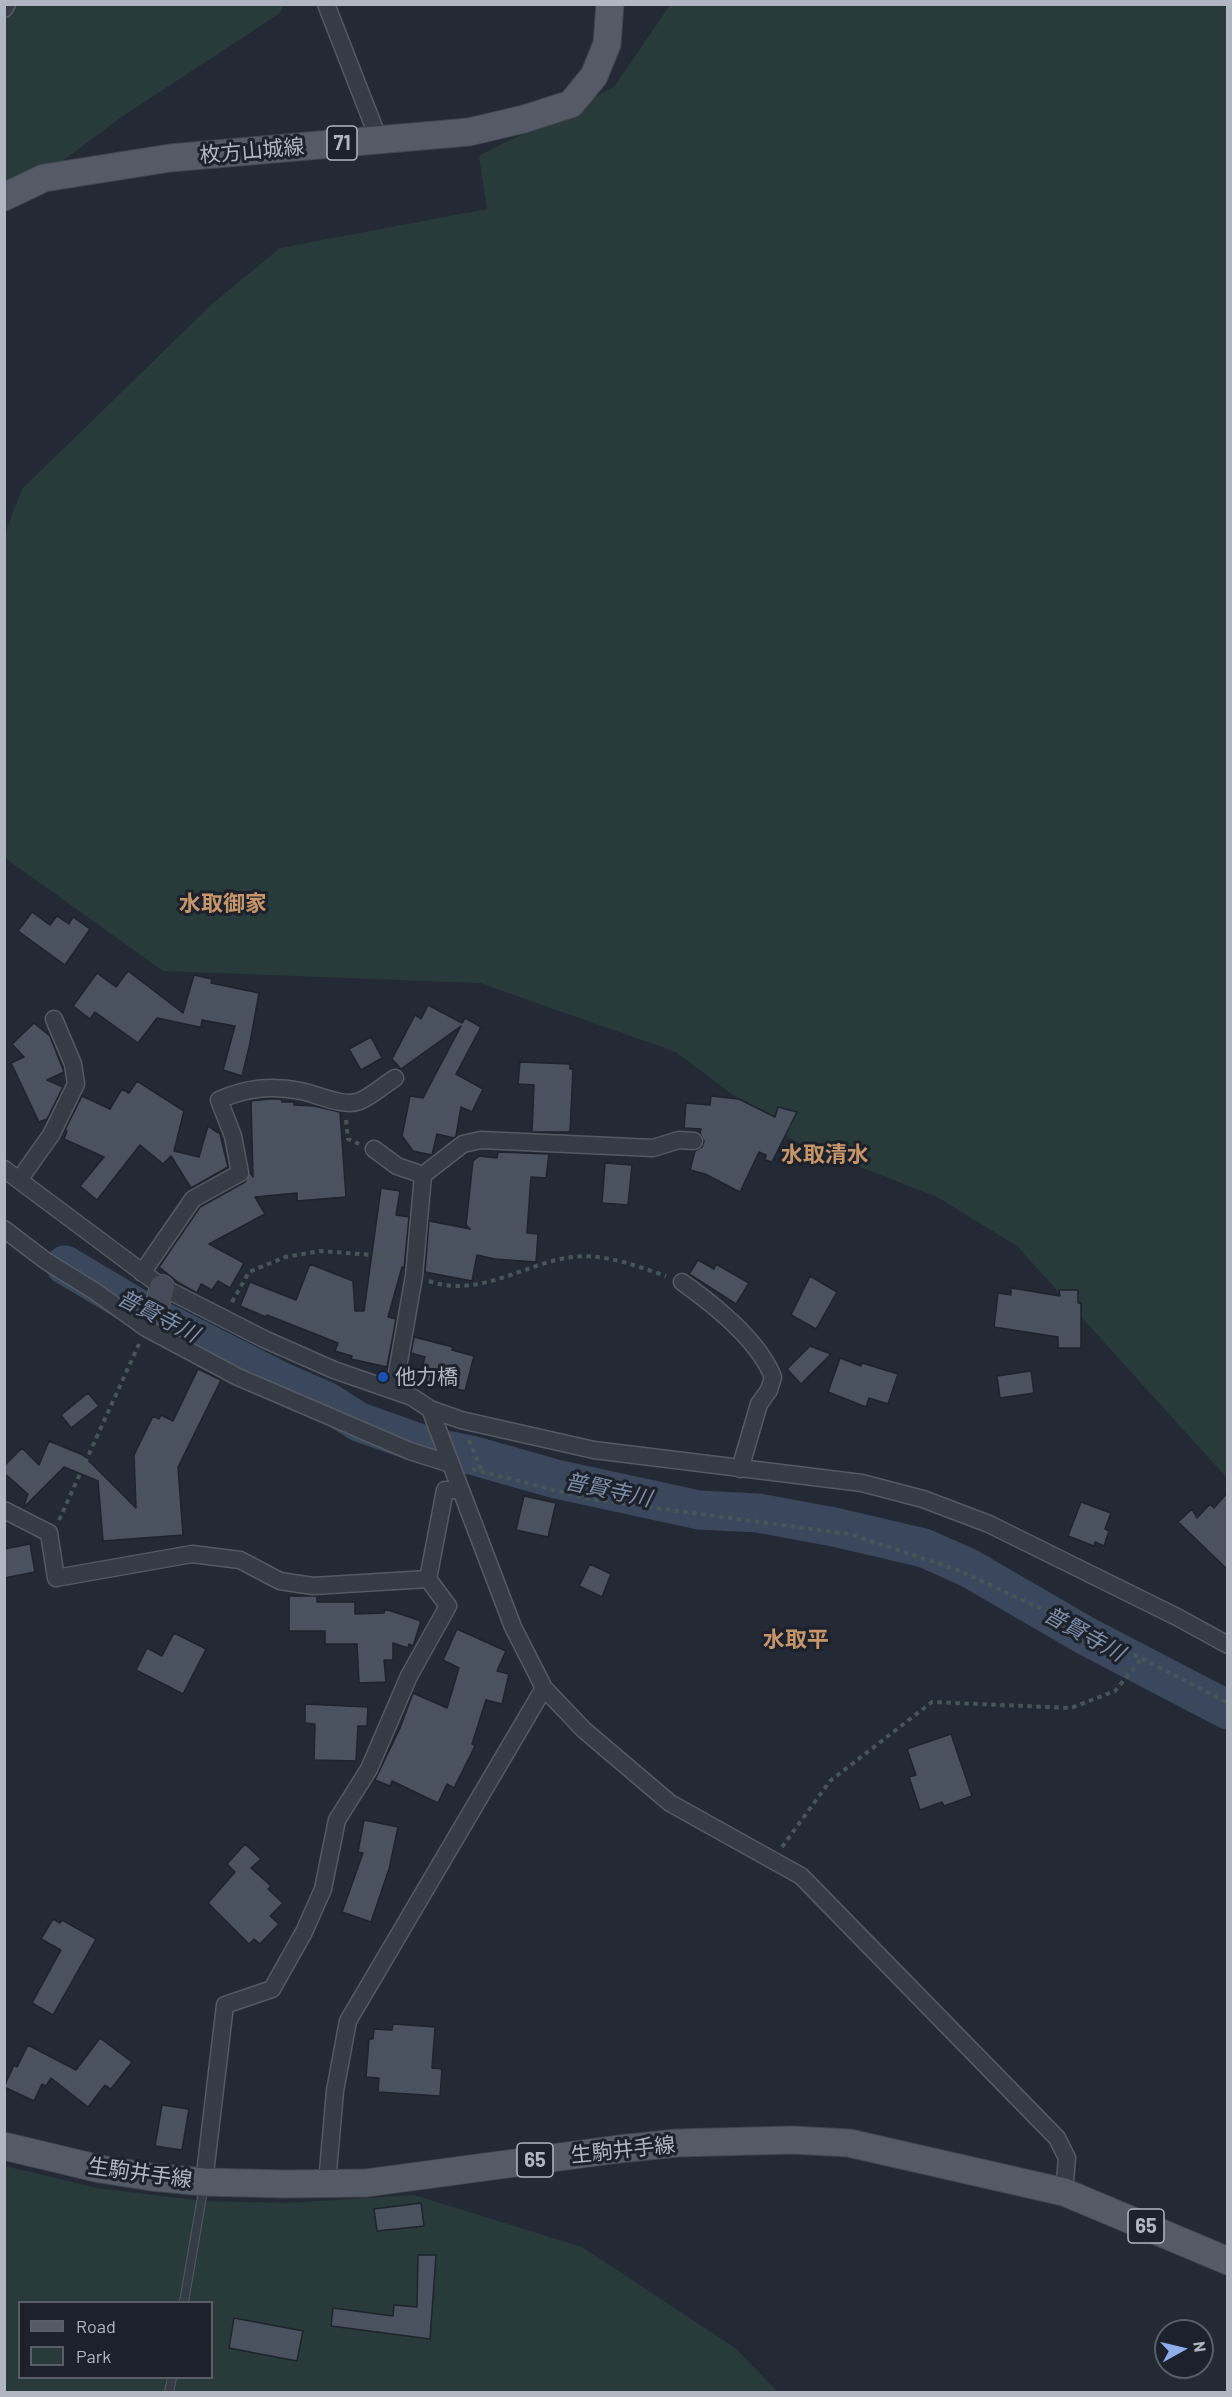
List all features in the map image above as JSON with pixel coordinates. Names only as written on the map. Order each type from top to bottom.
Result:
[{"type":"main road","name":"枚方山城線","points":[[4,197],[44,178],[170,158],[469,132],[524,119],[571,104],[594,76],[607,44],[610,4]]},
{"type":"main road","name":"生駒井手線","points":[[8,2151],[100,2169],[204,2182],[366,2183],[677,2143],[792,2140],[849,2143],[1064,2192],[1227,2261]]},
{"type":"street","points":[[4,9],[7,4]]},
{"type":"street","points":[[326,4],[379,140]]},
{"type":"street","points":[[19,1180],[51,1135],[76,1084],[73,1064],[54,1019]]},
{"type":"street","points":[[142,1273],[193,1199],[240,1173],[234,1136],[219,1100],[240,1091],[270,1088],[302,1091],[335,1101],[358,1103],[395,1078]]},
{"type":"street","points":[[393,1390],[414,1276],[423,1175],[463,1144],[481,1140],[653,1148],[679,1140],[694,1141]]},
{"type":"street","points":[[374,1149],[397,1166],[423,1175]]},
{"type":"street","points":[[4,1169],[142,1273],[160,1294],[223,1318],[334,1370],[412,1397],[430,1409],[461,1420],[594,1450],[861,1483],[923,1499],[989,1524],[1177,1617],[1227,1645]]},
{"type":"street","points":[[4,1229],[46,1261],[96,1292],[146,1328],[238,1377],[410,1450],[450,1460]]},
{"type":"street","points":[[682,1282],[715,1305],[770,1367],[773,1377],[769,1390],[759,1404],[740,1469]]},
{"type":"street","points":[[430,1409],[513,1627],[544,1688],[584,1730],[670,1803],[801,1876],[1058,2138],[1067,2158],[1064,2192]]},
{"type":"street","points":[[204,2182],[225,2005],[272,1989],[304,1932],[323,1888],[337,1820],[369,1770],[409,1676],[448,1606],[428,1579],[445,1490],[461,1490]]},
{"type":"street","points":[[4,1510],[49,1533],[56,1578],[192,1554],[240,1560],[280,1581],[313,1586],[428,1579]]},
{"type":"street","points":[[327,2183],[335,2091],[348,2021],[544,1688]]},
{"type":"lane","points":[[184,2301],[204,2182]]},
{"type":"path","points":[[345,1102],[348,1139],[374,1149]]},
{"type":"path","points":[[223,1318],[249,1272],[285,1257],[321,1251],[398,1257],[414,1276],[440,1285],[478,1285],[572,1257],[613,1258],[682,1282]]},
{"type":"path","points":[[49,1533],[62,1515],[146,1328]]},
{"type":"path","points":[[461,1420],[483,1472]]},
{"type":"path","points":[[450,1460],[483,1472],[589,1499],[849,1534],[958,1570],[1091,1632],[1227,1703]]},
{"type":"path","points":[[772,1860],[830,1781],[932,1702],[1071,1708],[1115,1691],[1142,1658]]},
{"type":"green space","points":[[5,5],[284,5],[280,13],[120,118],[5,204]]},
{"type":"green space","points":[[670,5],[1227,5],[1227,1478],[1017,1246],[937,1197],[794,1141],[676,1052],[480,983],[163,971],[5,858],[4,536],[22,489],[212,304],[280,248],[487,209],[479,156],[614,87]]},
{"type":"green space","points":[[5,2166],[97,2188],[203,2201],[287,2203],[414,2195],[582,2247],[735,2348],[778,2392],[5,2392]]},
{"type":"building","points":[[32,912],[50,925],[57,916],[69,924],[73,917],[90,929],[65,965],[18,931]]},
{"type":"building","points":[[128,971],[183,1013],[194,975],[212,979],[211,983],[259,993],[242,1076],[223,1070],[235,1026],[202,1020],[201,1026],[204,1028],[157,1018],[138,1043],[95,1012],[90,1019],[73,1006],[97,973],[116,987]]},
{"type":"building","points":[[428,1005],[462,1023],[465,1018],[481,1027],[456,1074],[483,1089],[472,1112],[461,1107],[454,1138],[437,1134],[432,1155],[413,1151],[402,1136],[410,1096],[423,1098],[461,1026],[401,1069],[392,1059],[415,1015],[421,1019]]},
{"type":"building","points":[[34,1023],[50,1036],[64,1072],[47,1080],[63,1087],[47,1119],[39,1122],[11,1063],[24,1057],[12,1044]]},
{"type":"building","points":[[371,1037],[382,1058],[361,1070],[349,1049]]},
{"type":"building","points":[[520,1062],[570,1064],[570,1069],[573,1069],[570,1132],[532,1132],[534,1085],[518,1084]]},
{"type":"building","points":[[137,1081],[184,1111],[174,1151],[199,1157],[208,1126],[218,1133],[219,1130],[228,1167],[191,1188],[171,1156],[163,1164],[140,1145],[97,1200],[80,1186],[104,1157],[64,1139],[67,1131],[65,1130],[82,1096],[110,1109],[122,1089],[129,1093]]},
{"type":"building","points":[[711,1096],[739,1099],[775,1117],[778,1107],[797,1112],[772,1162],[765,1160],[766,1155],[759,1152],[740,1192],[705,1174],[690,1170],[695,1151],[702,1147],[704,1141],[700,1133],[701,1129],[684,1128],[686,1103],[710,1105]]},
{"type":"building","points":[[281,1099],[282,1102],[294,1102],[294,1105],[314,1106],[340,1112],[346,1197],[297,1201],[297,1193],[255,1197],[265,1214],[209,1244],[244,1263],[230,1288],[218,1281],[212,1290],[201,1284],[197,1293],[179,1283],[159,1267],[200,1207],[245,1182],[250,1172],[253,1177],[251,1101]]},
{"type":"building","points":[[498,1152],[549,1154],[546,1178],[531,1177],[527,1233],[538,1234],[536,1262],[495,1259],[477,1255],[472,1281],[425,1272],[429,1221],[470,1229],[466,1225],[473,1161],[479,1156],[497,1158]]},
{"type":"building","points":[[605,1163],[632,1165],[628,1205],[602,1203]]},
{"type":"building","points":[[381,1188],[400,1191],[396,1215],[409,1217],[404,1268],[402,1267],[388,1317],[396,1319],[387,1367],[351,1359],[352,1356],[335,1351],[338,1343],[240,1306],[250,1282],[296,1300],[310,1264],[353,1281],[355,1311],[364,1311]]},
{"type":"building","points":[[698,1260],[714,1269],[716,1264],[749,1283],[736,1304],[689,1274]]},
{"type":"building","points":[[810,1276],[837,1292],[816,1329],[791,1315]]},
{"type":"building","points":[[1011,1288],[1060,1296],[1059,1290],[1078,1290],[1078,1303],[1081,1303],[1081,1348],[1058,1348],[1058,1337],[994,1327],[998,1293],[1011,1295]]},
{"type":"building","points":[[414,1337],[453,1347],[452,1350],[474,1356],[465,1391],[419,1379],[425,1357],[411,1353]]},
{"type":"building","points":[[810,1346],[831,1354],[801,1384],[787,1369]]},
{"type":"building","points":[[840,1358],[861,1366],[862,1363],[898,1374],[888,1404],[869,1398],[866,1407],[828,1392]]},
{"type":"building","points":[[198,1369],[221,1380],[178,1467],[183,1535],[103,1541],[98,1481],[64,1467],[23,1508],[28,1494],[4,1473],[4,1466],[22,1448],[39,1465],[49,1441],[83,1455],[136,1508],[134,1455],[153,1416],[159,1419],[161,1415],[173,1421]]},
{"type":"building","points":[[1031,1371],[1034,1393],[1000,1398],[997,1376]]},
{"type":"building","points":[[88,1393],[99,1406],[71,1428],[61,1415]]},
{"type":"building","points":[[1227,1493],[1227,1569],[1178,1522],[1192,1509],[1197,1518],[1210,1504],[1214,1508]]},
{"type":"building","points":[[524,1496],[556,1503],[548,1537],[516,1530]]},
{"type":"building","points":[[1081,1502],[1111,1513],[1105,1529],[1109,1531],[1104,1546],[1095,1542],[1094,1546],[1068,1536]]},
{"type":"building","points":[[30,1544],[35,1572],[4,1578],[4,1549]]},
{"type":"building","points":[[590,1564],[611,1574],[602,1597],[579,1586]]},
{"type":"building","points":[[289,1596],[317,1596],[317,1602],[355,1602],[355,1614],[384,1613],[385,1609],[421,1621],[413,1646],[409,1644],[408,1648],[393,1643],[393,1660],[384,1660],[386,1682],[359,1683],[357,1644],[325,1644],[325,1631],[289,1631]]},
{"type":"building","points":[[457,1629],[506,1651],[497,1671],[509,1674],[502,1704],[486,1700],[472,1744],[475,1746],[454,1788],[447,1784],[438,1803],[392,1781],[390,1786],[375,1780],[400,1728],[413,1693],[447,1708],[459,1668],[443,1660]]},
{"type":"building","points":[[174,1633],[206,1649],[183,1694],[136,1670],[147,1648],[162,1656]]},
{"type":"building","points":[[305,1704],[368,1707],[367,1726],[358,1726],[356,1761],[314,1760],[315,1724],[305,1723]]},
{"type":"building","points":[[951,1734],[972,1796],[944,1806],[942,1802],[920,1810],[909,1777],[916,1775],[907,1749]]},
{"type":"building","points":[[364,1820],[398,1827],[389,1869],[371,1922],[342,1912],[363,1853],[358,1852]]},
{"type":"building","points":[[245,1844],[261,1859],[251,1868],[271,1886],[268,1889],[283,1903],[270,1916],[279,1924],[260,1944],[254,1939],[249,1944],[208,1903],[235,1872],[227,1864]]},
{"type":"building","points":[[53,1919],[60,1923],[62,1920],[96,1939],[53,2015],[32,2003],[61,1950],[41,1939]]},
{"type":"building","points":[[393,2024],[435,2027],[432,2068],[442,2069],[440,2096],[378,2092],[379,2078],[366,2077],[369,2039],[373,2039],[374,2029],[392,2030]]},
{"type":"building","points":[[100,2038],[132,2062],[111,2089],[105,2085],[88,2107],[51,2078],[46,2086],[42,2084],[34,2101],[4,2087],[14,2065],[17,2067],[28,2045],[76,2070]]},
{"type":"building","points":[[162,2105],[189,2109],[182,2150],[155,2146]]},
{"type":"building","points":[[421,2203],[424,2226],[377,2231],[374,2209]]},
{"type":"building","points":[[418,2255],[436,2255],[430,2339],[331,2326],[333,2308],[393,2316],[394,2305],[417,2307]]},
{"type":"building","points":[[234,2318],[303,2331],[297,2361],[229,2348]]},
{"type":"waterway","name":"普賢寺川","points":[[65,1265],[144,1312],[282,1382],[326,1401],[359,1422],[427,1446],[471,1455],[556,1479],[699,1510],[758,1513],[834,1527],[924,1548],[969,1568],[1086,1636],[1228,1710]]},
{"type":"place","name":"他力橋","points":[[383,1377]]},
{"type":"district","name":"水取御家","points":[[223,904]]},
{"type":"district","name":"水取清水","points":[[825,1155]]},
{"type":"district","name":"水取平","points":[[796,1640]]}]
